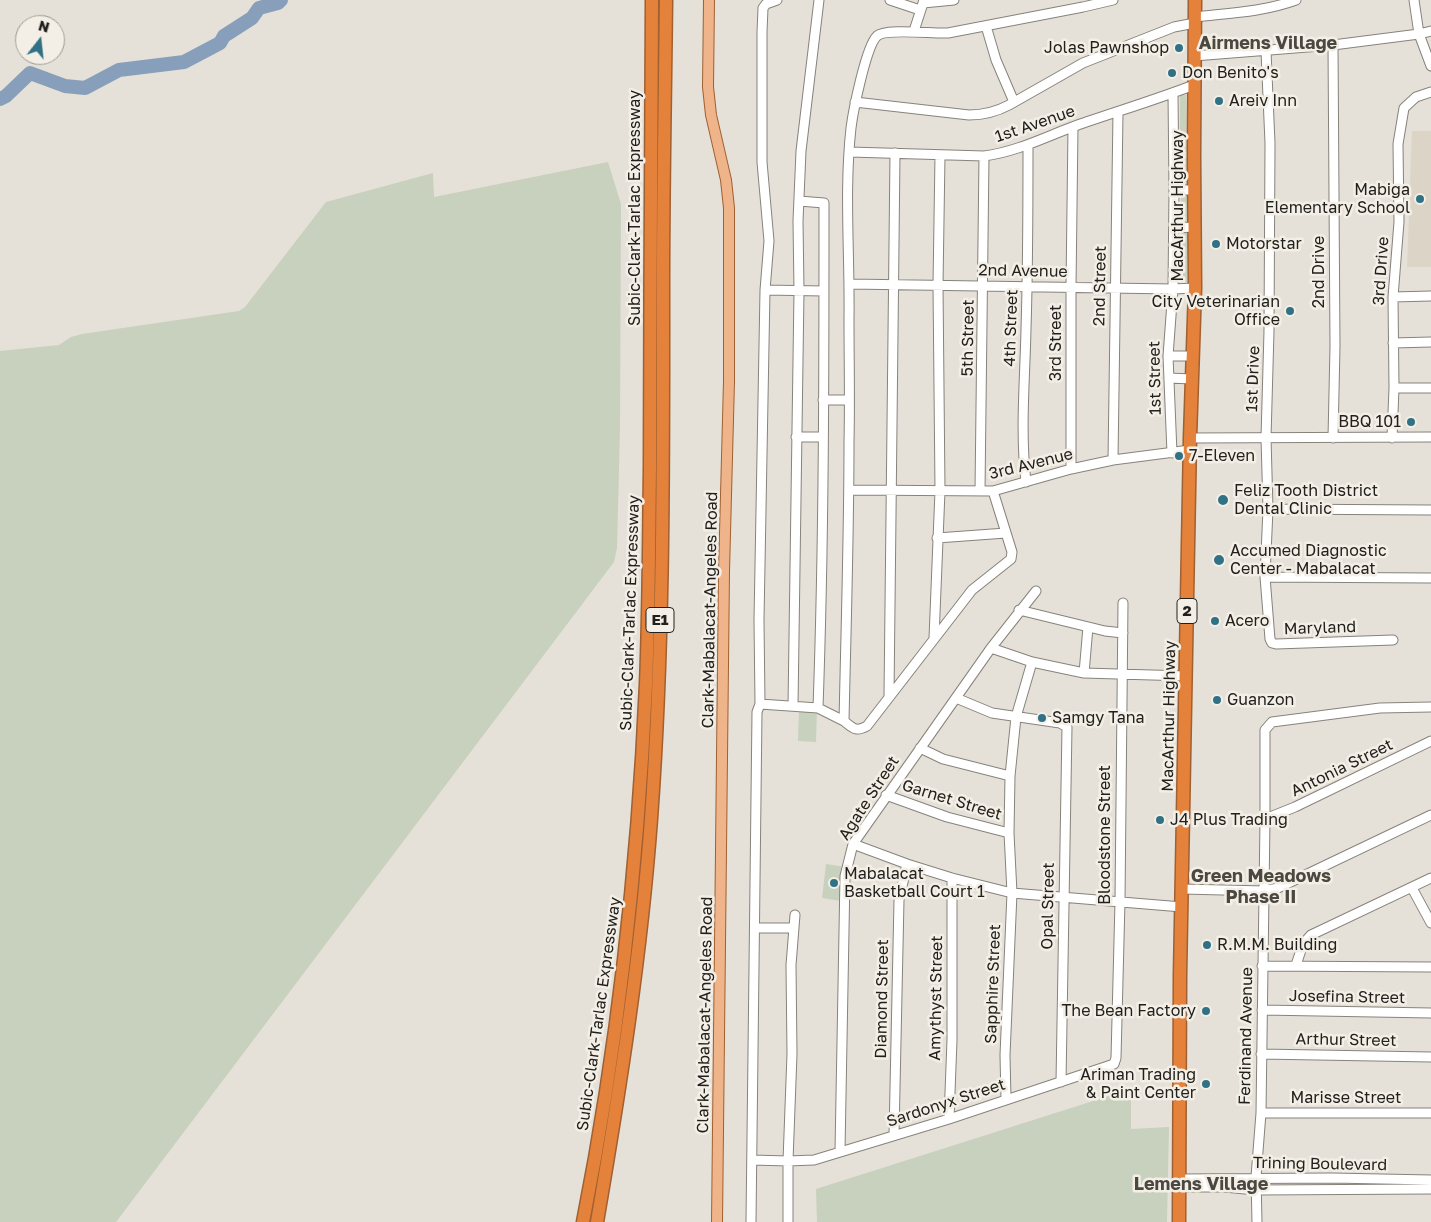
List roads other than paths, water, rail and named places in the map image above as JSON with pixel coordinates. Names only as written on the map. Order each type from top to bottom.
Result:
[{"type":"highway","name":"Subic-Clark-Tarlac Expressway","points":[[597,1222],[633,996],[651,822],[654,769],[662,554],[666,0]]},
{"type":"highway","name":"MacArthur Highway","points":[[1179,1222],[1182,899],[1190,444],[1195,288],[1195,0]]},
{"type":"highway","name":"Subic-Clark-Tarlac Expressway","points":[[583,1222],[602,1120],[628,931],[643,741],[649,559],[652,6]]},
{"type":"main road","name":"Clark-Mabalacat-Angeles Road","points":[[709,4],[708,87],[710,115],[726,180],[729,217],[729,381],[724,571],[717,1222]]},
{"type":"street","points":[[751,1222],[757,712],[760,704],[765,290],[770,242],[762,162],[762,24],[765,6],[777,0]]},
{"type":"street","points":[[793,706],[799,201],[801,150],[819,0]]},
{"type":"street","points":[[890,0],[922,4],[954,0]]},
{"type":"street","points":[[844,721],[849,490],[850,152],[855,102],[867,59],[875,38],[880,34],[914,31],[932,34],[948,33],[1082,4],[1113,0]]},
{"type":"street","points":[[855,102],[985,115],[998,111],[1083,63],[1174,27],[1195,20],[1296,0]]},
{"type":"street","points":[[1414,0],[1419,34],[1431,66]]},
{"type":"street","points":[[914,31],[922,4]]},
{"type":"street","points":[[986,26],[996,60],[1014,102]]},
{"type":"street","points":[[1194,56],[1333,45],[1431,31]]},
{"type":"street","name":"2nd Drive","points":[[1333,45],[1334,438]]},
{"type":"street","name":"1st Drive","points":[[1266,51],[1270,143],[1269,331],[1266,438]]},
{"type":"street","name":"1st Avenue","points":[[850,152],[984,156],[995,154],[1194,85]]},
{"type":"street","name":"3rd Drive","points":[[1392,438],[1394,388],[1393,297],[1399,222],[1398,144],[1404,108],[1416,97],[1431,92]]},
{"type":"street","name":"1st Street","points":[[1172,453],[1168,356],[1173,290],[1173,93]]},
{"type":"street","name":"2nd Street","points":[[1113,460],[1118,112]]},
{"type":"street","name":"3rd Street","points":[[1071,469],[1073,127]]},
{"type":"street","name":"4th Street","points":[[1026,482],[1024,426],[1028,287],[1028,144]]},
{"type":"street","points":[[889,696],[896,153]]},
{"type":"street","points":[[934,638],[940,491],[938,285],[940,154]]},
{"type":"street","name":"5th Street","points":[[980,492],[984,285],[984,156]]},
{"type":"street","points":[[1174,190],[1194,190]]},
{"type":"street","points":[[799,201],[824,203],[824,400],[818,708]]},
{"type":"street","points":[[1174,228],[1194,227]]},
{"type":"street","name":"2nd Avenue","points":[[850,284],[1173,290],[1195,288]]},
{"type":"street","points":[[765,290],[824,292]]},
{"type":"street","points":[[1393,297],[1431,296]]},
{"type":"street","points":[[1393,343],[1431,342]]},
{"type":"street","points":[[1168,356],[1192,356]]},
{"type":"street","points":[[1169,378],[1192,379]]},
{"type":"street","points":[[1394,388],[1431,388]]},
{"type":"street","points":[[824,400],[849,400]]},
{"type":"street","points":[[796,437],[823,437]]},
{"type":"street","name":"3rd Avenue","points":[[849,490],[993,491],[1071,469],[1113,460],[1172,453],[1190,444],[1266,438],[1431,437]]},
{"type":"street","name":"Maryland","points":[[1266,438],[1268,509],[1265,576],[1269,634],[1272,643],[1393,640]]},
{"type":"street","points":[[760,704],[818,708],[844,721],[854,729],[861,730],[867,726],[972,590],[1011,559],[1012,552],[993,491]]},
{"type":"street","points":[[1268,509],[1431,510]]},
{"type":"street","points":[[937,538],[1006,533]]},
{"type":"street","points":[[1265,576],[1431,578]]},
{"type":"street","name":"Agate Street","points":[[840,1152],[845,876],[853,844],[991,648],[1019,610],[1036,591]]},
{"type":"street","name":"Bloodstone Street","points":[[1112,1066],[1116,1058],[1120,901],[1123,603]]},
{"type":"street","points":[[1019,610],[1124,633]]},
{"type":"street","points":[[1084,673],[1088,626]]},
{"type":"street","points":[[991,648],[1032,662],[1084,673],[1186,676]]},
{"type":"street","name":"Sapphire Street","points":[[1006,1099],[1005,1055],[1012,893],[1009,833],[1010,776],[1016,717],[1032,662]]},
{"type":"street","points":[[956,698],[992,713],[1016,717]]},
{"type":"street","name":"Ferdinand Avenue","points":[[1257,1222],[1256,1177],[1260,1113],[1265,730],[1272,722],[1380,708],[1431,707]]},
{"type":"street","name":"Opal Street","points":[[1016,717],[1064,724],[1067,727],[1061,1082]]},
{"type":"street","name":"Antonia Street","points":[[1265,819],[1295,807],[1431,742]]},
{"type":"street","points":[[920,748],[943,759],[1010,776]]},
{"type":"street","name":"Garnet Street","points":[[886,795],[947,817],[1009,833]]},
{"type":"street","points":[[853,844],[952,878],[1012,893],[1138,902],[1264,891],[1278,888],[1431,814]]},
{"type":"street","name":"Diamond Street","points":[[894,1135],[899,900],[907,864]]},
{"type":"street","name":"Amythyst Street","points":[[949,1119],[952,1040],[952,878]]},
{"type":"street","points":[[1296,965],[1303,944],[1311,935],[1431,878]]},
{"type":"street","points":[[1412,888],[1431,923]]},
{"type":"street","points":[[788,1222],[792,1054],[791,965],[795,915]]},
{"type":"street","points":[[754,928],[793,928]]},
{"type":"street","points":[[1262,966],[1431,967]]},
{"type":"street","name":"Josefina Street","points":[[1262,1010],[1431,1013]]},
{"type":"street","name":"Arthur Street","points":[[1261,1054],[1431,1057]]},
{"type":"street","name":"Sardonyx Street","points":[[752,1160],[814,1160],[949,1119],[1112,1066]]},
{"type":"street","name":"Marisse Street","points":[[1260,1113],[1431,1113]]},
{"type":"street","name":"Trining Boulevard","points":[[1179,1183],[1256,1177],[1332,1178],[1431,1190]]},
{"type":"street","points":[[1332,1178],[1332,1189]]},
{"type":"street","name":"Trining Boulevard","points":[[1179,1183],[1256,1190],[1332,1189],[1400,1185],[1431,1180]]},
{"type":"waterway","points":[[0,99],[6,96],[30,73],[65,86],[85,88],[119,70],[184,62],[220,43],[224,36],[252,18],[259,8],[278,3],[281,0]]},
{"type":"place","name":"Jolas Pawnshop","points":[[1179,48]]},
{"type":"place","name":"Don Benito's","points":[[1172,73]]},
{"type":"place","name":"Areiv Inn","points":[[1219,101]]},
{"type":"place","name":"Mabiga Elementary School","points":[[1420,199]]},
{"type":"place","name":"Motorstar","points":[[1216,244]]},
{"type":"place","name":"City Veterinarian Office","points":[[1290,311]]},
{"type":"place","name":"BBQ 101","points":[[1411,422]]},
{"type":"place","name":"7-Eleven","points":[[1179,456]]},
{"type":"place","name":"Feliz Tooth District Dental Clinic","points":[[1223,500]]},
{"type":"place","name":"Accumed Diagnostic Center - Mabalacat","points":[[1219,560]]},
{"type":"place","name":"Acero","points":[[1215,621]]},
{"type":"place","name":"Guanzon","points":[[1217,700]]},
{"type":"place","name":"Samgy Tana","points":[[1042,718]]},
{"type":"place","name":"J4 Plus Trading","points":[[1160,820]]},
{"type":"place","name":"Mabalacat Basketball Court 1","points":[[834,883]]},
{"type":"place","name":"R.M.M. Building","points":[[1207,945]]},
{"type":"place","name":"The Bean Factory","points":[[1206,1011]]},
{"type":"place","name":"Ariman Trading & Paint Center","points":[[1206,1084]]},
{"type":"district","name":"Airmens Village","points":[[1268,43]]},
{"type":"district","name":"Green Meadows Phase II","points":[[1261,886]]},
{"type":"district","name":"Lemens Village","points":[[1201,1184]]}]
